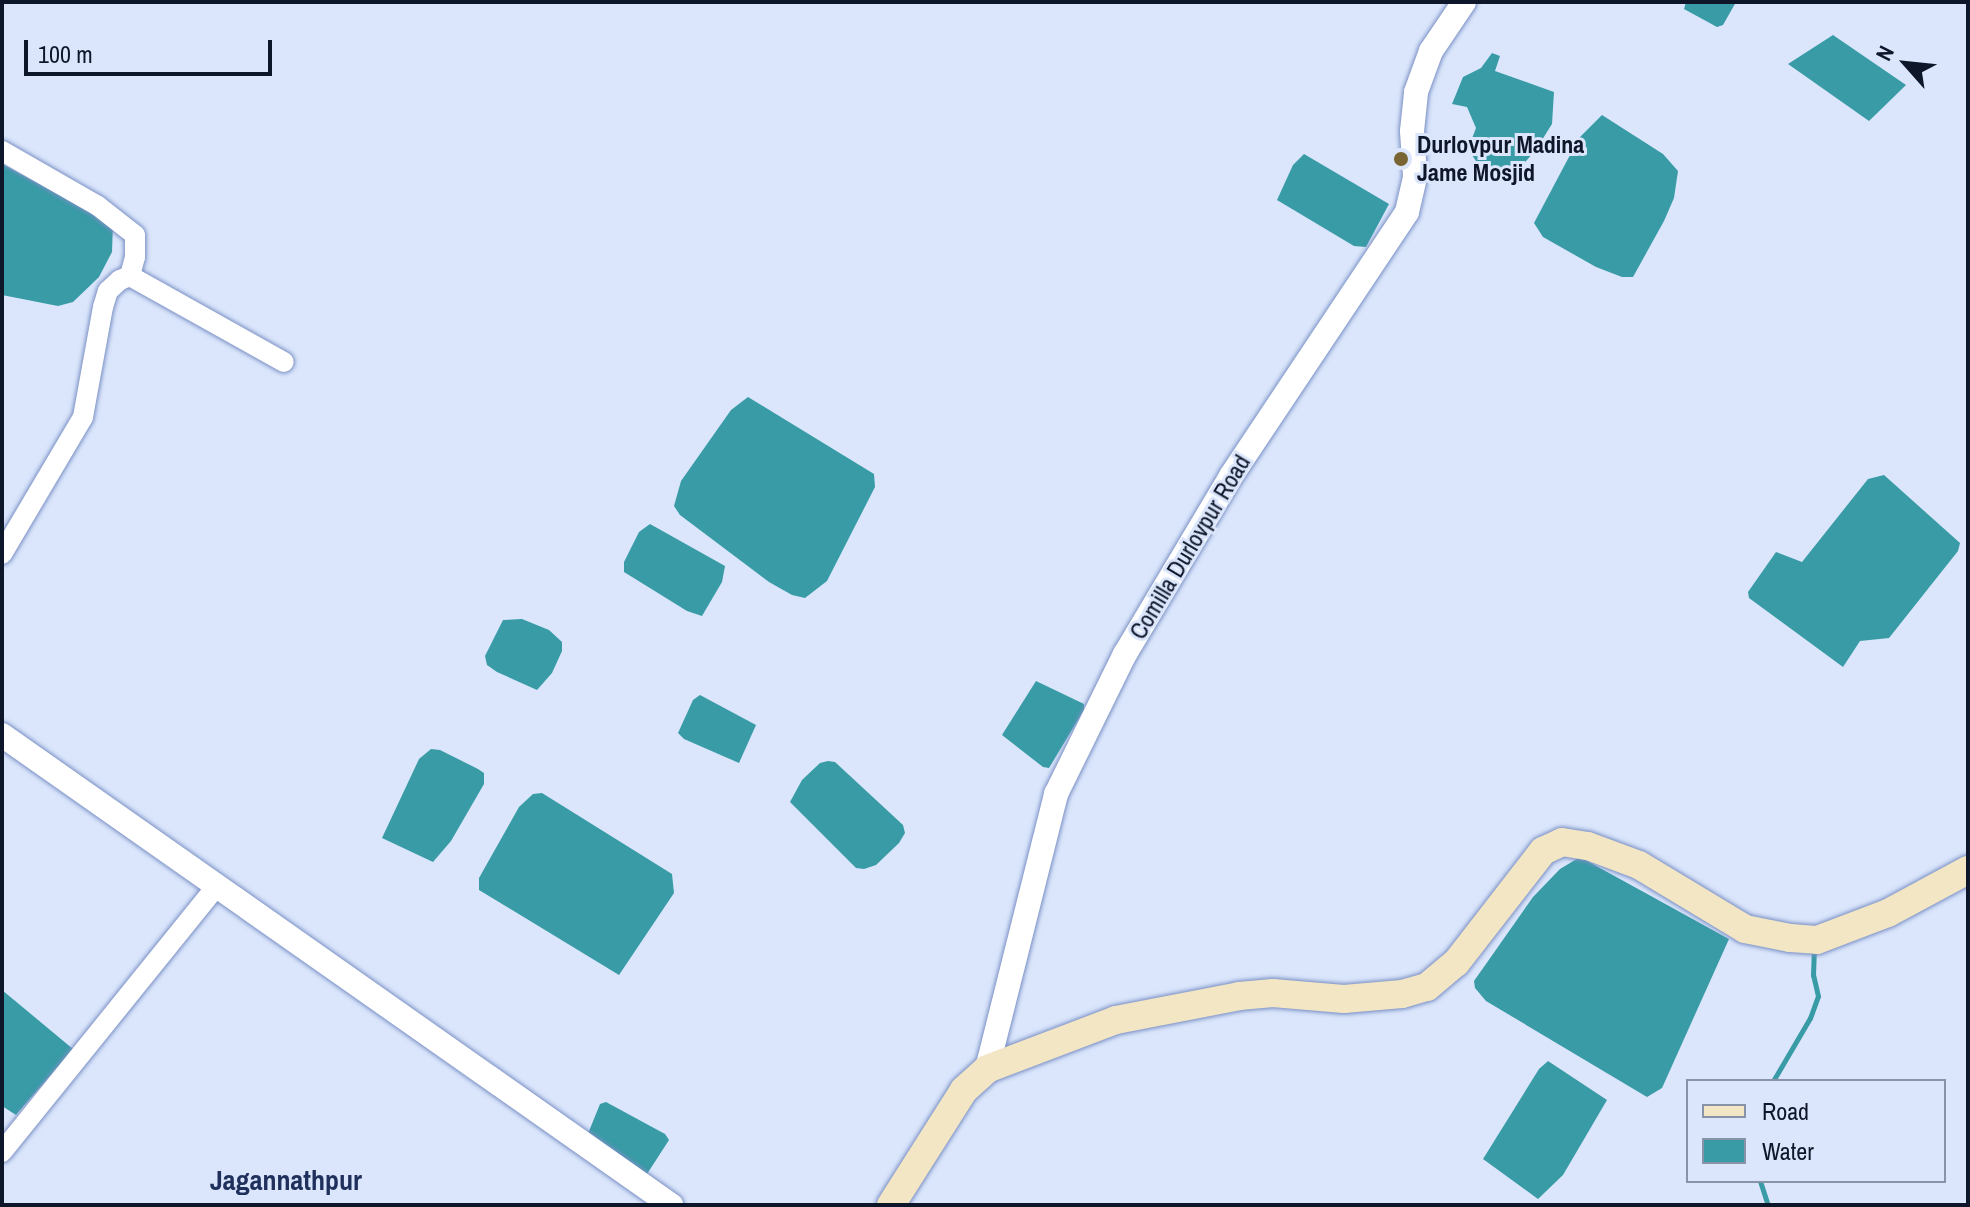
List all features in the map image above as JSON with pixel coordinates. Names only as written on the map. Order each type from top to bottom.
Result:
[{"type":"main road","points":[[891,1205],[964,1090],[987,1069],[1116,1020],[1239,996],[1273,993],[1344,999],[1402,994],[1427,987],[1456,963],[1543,851],[1562,842],[1588,846],[1639,865],[1745,929],[1817,940],[1888,913],[1968,870]]},
{"type":"street","name":"Comilla Durlovpur Road","points":[[987,1069],[1056,794],[1125,654],[1231,476],[1407,212],[1415,176],[1412,131],[1416,92],[1431,51],[1464,2]]},
{"type":"street","points":[[2,151],[98,206],[135,235],[135,257],[130,276],[108,291],[83,417],[2,554]]},
{"type":"street","points":[[130,276],[284,362]]},
{"type":"street","points":[[2,735],[215,888],[671,1205]]},
{"type":"street","points":[[2,1152],[215,888]]},
{"type":"water","points":[[1686,2],[1736,2],[1723,25],[1717,27],[1684,9]]},
{"type":"water","points":[[1833,35],[1906,85],[1869,121],[1788,64]]},
{"type":"water","points":[[1492,53],[1500,56],[1495,71],[1554,92],[1552,124],[1535,151],[1508,181],[1480,167],[1468,149],[1476,128],[1467,107],[1452,104],[1463,77],[1481,68]]},
{"type":"water","points":[[1602,115],[1663,154],[1678,171],[1674,198],[1633,277],[1622,277],[1596,267],[1543,237],[1534,223],[1579,138]]},
{"type":"water","points":[[1304,154],[1389,204],[1366,247],[1354,246],[1277,200],[1293,165]]},
{"type":"water","points":[[2,164],[113,224],[112,252],[99,277],[73,302],[58,306],[2,295]]},
{"type":"water","points":[[748,397],[874,474],[875,487],[827,581],[805,598],[792,595],[769,582],[680,515],[674,506],[681,481],[731,410]]},
{"type":"water","points":[[1884,475],[1960,543],[1958,551],[1889,638],[1860,641],[1843,667],[1749,598],[1748,592],[1776,552],[1802,562],[1868,479]]},
{"type":"water","points":[[650,524],[725,566],[722,582],[702,616],[687,611],[624,572],[624,562],[639,532]]},
{"type":"water","points":[[522,619],[549,630],[562,642],[562,651],[552,673],[537,690],[497,672],[487,665],[485,656],[503,620]]},
{"type":"water","points":[[1036,681],[1084,704],[1084,710],[1049,768],[1043,767],[1002,735]]},
{"type":"water","points":[[700,695],[756,725],[739,763],[684,739],[678,733],[693,700]]},
{"type":"water","points":[[431,749],[440,750],[484,773],[484,784],[451,841],[433,862],[382,838],[419,759]]},
{"type":"water","points":[[835,762],[903,825],[905,833],[899,843],[876,865],[856,868],[790,802],[802,780],[820,763]]},
{"type":"water","points":[[542,793],[672,874],[674,893],[619,975],[479,890],[479,878],[519,807],[533,794]]},
{"type":"water","points":[[1580,857],[1729,939],[1662,1088],[1647,1097],[1486,1001],[1475,988],[1474,981],[1533,897],[1560,869]]},
{"type":"water","points":[[2,990],[73,1049],[16,1115],[2,1106]]},
{"type":"water","points":[[1548,1061],[1607,1100],[1563,1175],[1538,1199],[1483,1159],[1539,1069]]},
{"type":"water","points":[[606,1102],[665,1134],[669,1140],[647,1174],[587,1136],[600,1104]]},
{"type":"waterway","points":[[1774,1079],[1810,1018],[1818,996],[1813,975],[1814,951]]},
{"type":"waterway","points":[[1761,1183],[1768,1205]]},
{"type":"place","name":"Durlovpur Madina Jame Mosjid","points":[[1401,159]]},
{"type":"district","name":"Jagannathpur","points":[[286,1180]]}]
